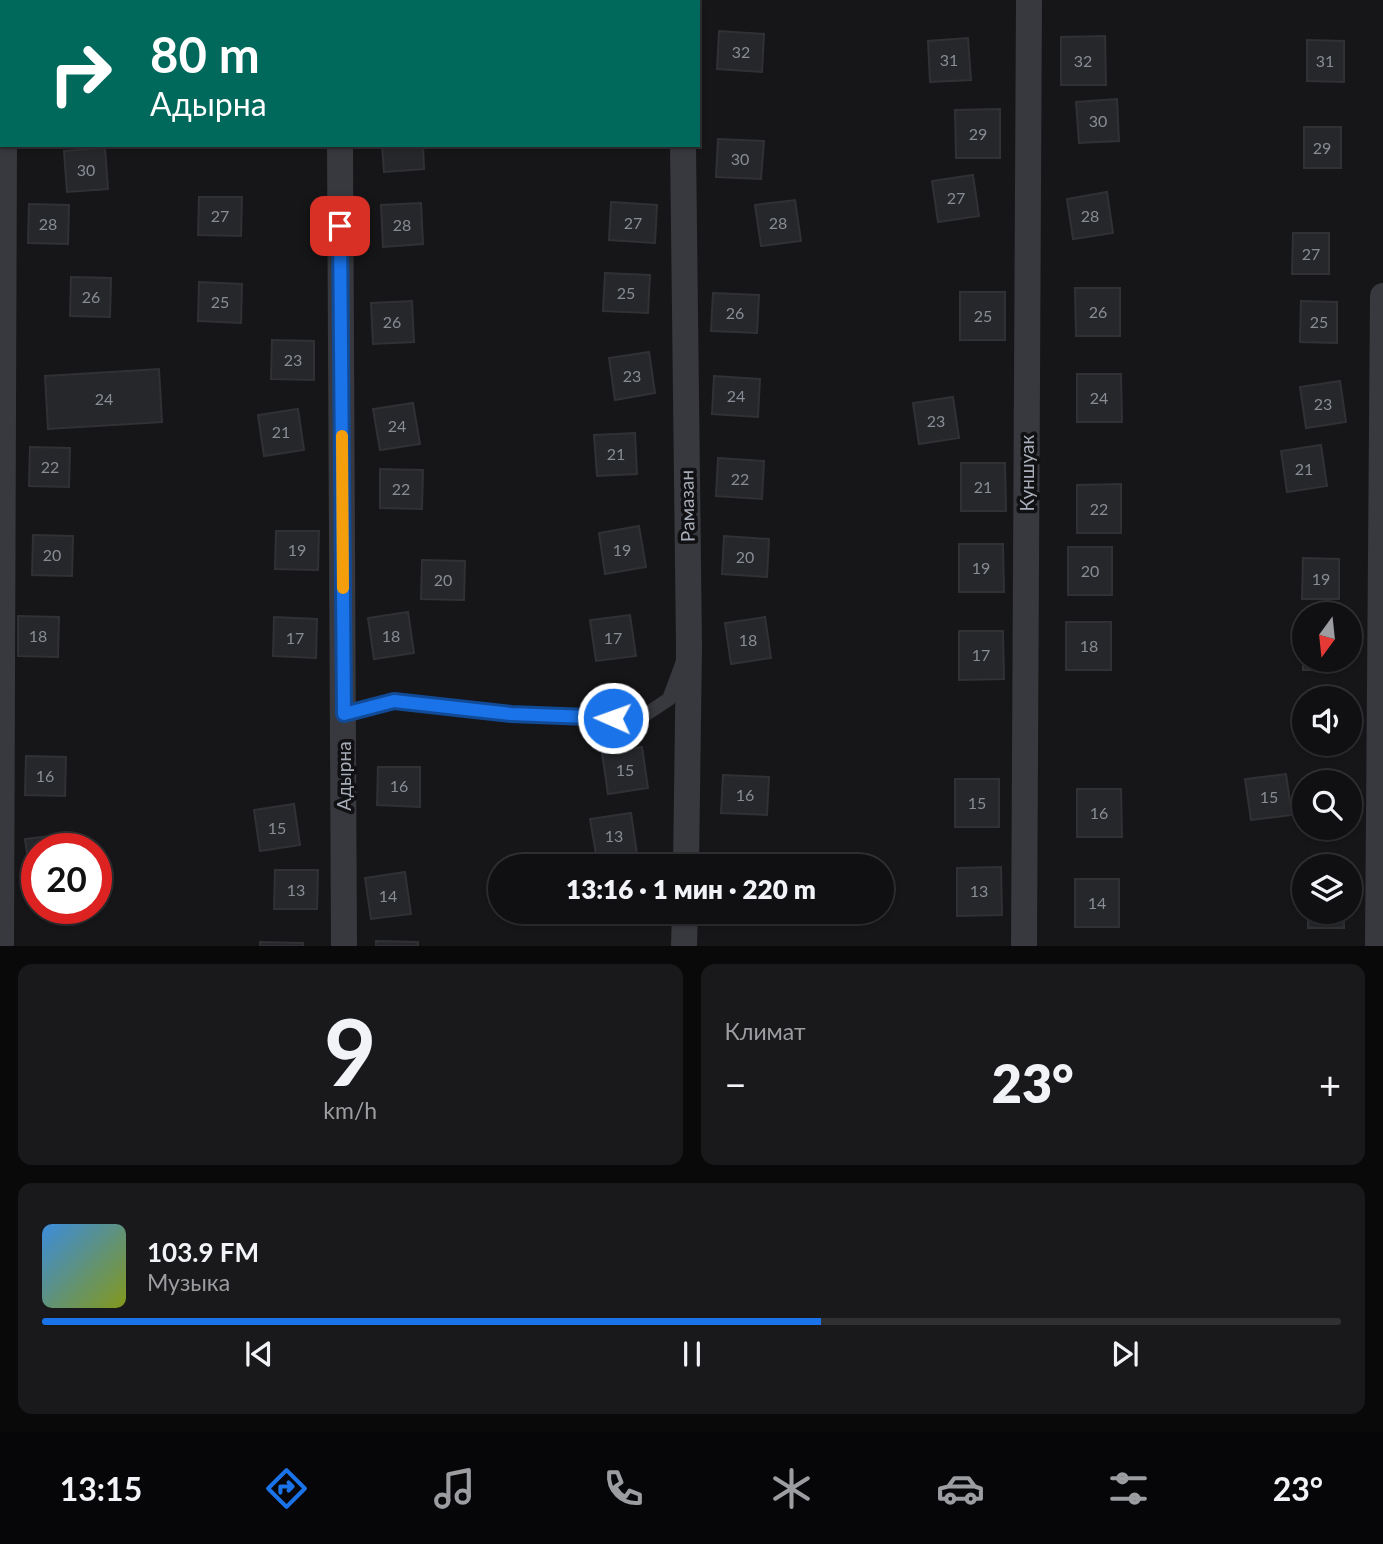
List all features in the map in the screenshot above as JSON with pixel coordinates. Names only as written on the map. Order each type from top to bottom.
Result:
[{"type":"street","name":"Куншуак","points":[[1024,946],[1029,0]]},
{"type":"street","points":[[1,946],[4,147]]},
{"type":"street","name":"Адырна","points":[[340,147],[344,946]]},
{"type":"street","name":"Рамазан","points":[[683,147],[689,647],[685,854]]},
{"type":"street","points":[[1378,946],[1383,296]]},
{"type":"street","points":[[684,946],[685,924]]},
{"type":"lane","points":[[344,714],[394,701],[511,714],[639,719],[669,699],[689,647]]},
{"type":"building","points":[[719,31],[764,34],[762,72],[717,69]]},
{"type":"building","points":[[1105,36],[1106,85],[1061,85],[1061,37]]},
{"type":"building","points":[[968,38],[971,80],[930,82],[928,41]]},
{"type":"building","points":[[1307,40],[1344,41],[1344,82],[1307,81]]},
{"type":"building","points":[[1117,99],[1119,141],[1079,143],[1076,102]]},
{"type":"building","points":[[1000,109],[1000,158],[956,158],[955,110]]},
{"type":"building","points":[[1304,127],[1341,127],[1341,168],[1304,168]]},
{"type":"building","points":[[718,139],[764,141],[761,179],[716,177]]},
{"type":"building","points":[[382,147],[423,147],[424,169],[384,172]]},
{"type":"building","points":[[105,148],[108,189],[67,192],[64,151]]},
{"type":"building","points":[[973,175],[979,216],[938,222],[932,181]]},
{"type":"building","points":[[1107,192],[1113,233],[1073,239],[1067,199]]},
{"type":"building","points":[[199,197],[242,197],[241,236],[198,235]]},
{"type":"building","points":[[795,200],[801,241],[761,246],[755,205]]},
{"type":"building","points":[[611,202],[657,205],[655,243],[609,240]]},
{"type":"building","points":[[421,203],[423,244],[383,247],[381,205]]},
{"type":"building","points":[[29,204],[69,205],[68,244],[28,243]]},
{"type":"building","points":[[1293,233],[1329,233],[1329,274],[1292,274]]},
{"type":"building","points":[[605,273],[650,275],[648,313],[603,311]]},
{"type":"building","points":[[71,277],[111,278],[110,317],[70,316]]},
{"type":"building","points":[[199,282],[242,284],[241,323],[198,321]]},
{"type":"building","points":[[1075,288],[1120,288],[1120,336],[1076,336]]},
{"type":"building","points":[[960,292],[1005,292],[1005,340],[960,340]]},
{"type":"building","points":[[713,293],[759,295],[757,333],[711,331]]},
{"type":"building","points":[[412,301],[414,342],[373,344],[371,303]]},
{"type":"building","points":[[1301,301],[1337,302],[1337,343],[1300,342]]},
{"type":"building","points":[[272,340],[314,341],[314,380],[271,379]]},
{"type":"building","points":[[649,352],[655,393],[615,400],[609,358]]},
{"type":"building","points":[[159,369],[162,422],[48,429],[45,376]]},
{"type":"building","points":[[1077,374],[1121,374],[1122,422],[1077,422]]},
{"type":"building","points":[[714,376],[760,379],[758,417],[712,414]]},
{"type":"building","points":[[1340,381],[1346,422],[1306,428],[1300,387]]},
{"type":"building","points":[[953,397],[959,438],[919,444],[913,403]]},
{"type":"building","points":[[413,403],[420,444],[380,450],[373,409]]},
{"type":"building","points":[[298,409],[304,450],[264,456],[258,415]]},
{"type":"building","points":[[635,433],[637,474],[597,476],[594,435]]},
{"type":"building","points":[[1321,445],[1327,486],[1287,492],[1281,451]]},
{"type":"building","points":[[30,447],[70,448],[69,487],[29,486]]},
{"type":"building","points":[[718,458],[764,461],[762,499],[716,496]]},
{"type":"building","points":[[961,463],[1005,463],[1006,511],[961,511]]},
{"type":"building","points":[[380,469],[423,470],[422,509],[380,508]]},
{"type":"building","points":[[1121,484],[1121,533],[1077,533],[1077,485]]},
{"type":"building","points":[[639,526],[646,567],[605,574],[599,533]]},
{"type":"building","points":[[276,531],[319,531],[318,570],[275,569]]},
{"type":"building","points":[[33,535],[73,536],[72,576],[32,575]]},
{"type":"building","points":[[724,536],[769,539],[767,577],[722,574]]},
{"type":"building","points":[[959,544],[1003,544],[1004,592],[959,592]]},
{"type":"building","points":[[1068,547],[1112,547],[1112,595],[1068,595]]},
{"type":"building","points":[[1303,558],[1339,559],[1339,599],[1302,599]]},
{"type":"building","points":[[422,560],[465,561],[464,600],[421,599]]},
{"type":"building","points":[[408,612],[414,653],[374,659],[368,618]]},
{"type":"building","points":[[630,615],[636,656],[596,661],[590,620]]},
{"type":"building","points":[[18,616],[59,617],[58,657],[18,656]]},
{"type":"building","points":[[274,617],[317,619],[316,658],[273,656]]},
{"type":"building","points":[[765,617],[771,658],[731,664],[725,623]]},
{"type":"building","points":[[1066,622],[1111,622],[1111,670],[1066,670]]},
{"type":"building","points":[[959,631],[1003,631],[1004,679],[959,680]]},
{"type":"building","points":[[642,747],[648,788],[608,794],[602,753]]},
{"type":"building","points":[[26,756],[66,757],[65,796],[25,795]]},
{"type":"building","points":[[378,767],[420,767],[420,807],[377,805]]},
{"type":"building","points":[[1286,774],[1292,815],[1251,820],[1245,779]]},
{"type":"building","points":[[723,775],[769,777],[767,815],[721,813]]},
{"type":"building","points":[[955,779],[999,779],[999,827],[955,827]]},
{"type":"building","points":[[1077,789],[1121,789],[1122,837],[1077,837]]},
{"type":"building","points":[[294,804],[300,845],[260,851],[254,810]]},
{"type":"building","points":[[631,813],[637,854],[596,854],[590,819]]},
{"type":"building","points":[[1001,867],[1002,915],[957,916],[957,868]]},
{"type":"building","points":[[275,870],[318,870],[317,909],[274,909]]},
{"type":"building","points":[[405,872],[411,914],[371,919],[365,878]]},
{"type":"building","points":[[1075,879],[1119,879],[1119,927],[1075,927]]},
{"type":"building","points":[[1308,924],[1344,924],[1344,928],[1308,928]]},
{"type":"building","points":[[376,941],[418,942],[418,946],[376,946]]},
{"type":"building","points":[[260,942],[303,943],[303,946],[260,946]]},
{"type":"slow traffic","points":[[342,436],[343,588]]},
{"type":"route","points":[[340,226],[344,714],[394,701],[511,714],[613,718]]}]
